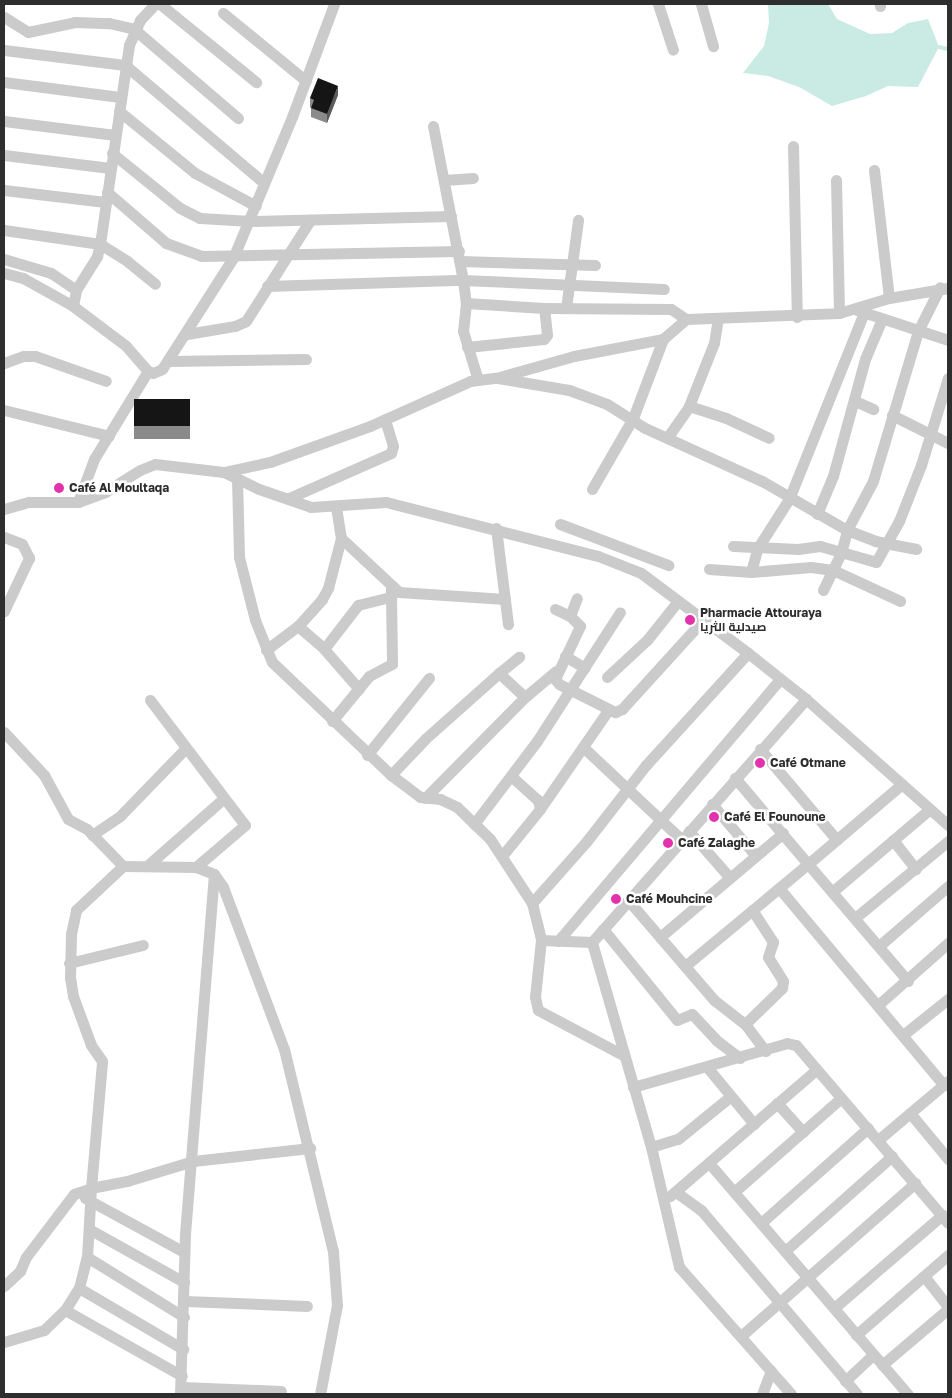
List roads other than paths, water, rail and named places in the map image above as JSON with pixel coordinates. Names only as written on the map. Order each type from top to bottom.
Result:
[{"type":"street","points":[[73,306],[76,290],[97,256],[100,244],[125,64],[134,29],[155,4]]},
{"type":"street","points":[[160,4],[256,82]]},
{"type":"street","points":[[4,273],[23,278],[73,306],[126,346],[148,371],[158,373],[186,334],[233,258],[250,221],[306,81],[334,4]]},
{"type":"street","points":[[658,4],[673,50]]},
{"type":"street","points":[[701,4],[714,46]]},
{"type":"street","points":[[223,13],[306,81]]},
{"type":"street","points":[[4,16],[19,29],[35,32],[75,22],[109,23],[134,29],[238,118]]},
{"type":"street","points":[[19,29],[8,51],[125,64],[264,183]]},
{"type":"street","points":[[4,82],[120,96]]},
{"type":"street","points":[[119,111],[196,173],[256,206]]},
{"type":"street","points":[[4,121],[115,136]]},
{"type":"street","points":[[432,126],[464,280],[466,303],[463,332],[478,380]]},
{"type":"street","points":[[793,146],[797,317]]},
{"type":"street","points":[[112,153],[191,215],[250,221],[451,216]]},
{"type":"street","points":[[4,155],[110,168]]},
{"type":"street","points":[[874,170],[889,298]]},
{"type":"street","points":[[444,180],[473,178]]},
{"type":"street","points":[[836,180],[839,313]]},
{"type":"street","points":[[4,190],[106,197],[178,250],[200,256],[233,258],[287,254],[460,256],[595,265]]},
{"type":"street","points":[[186,334],[241,324],[250,316],[310,220]]},
{"type":"street","points":[[566,308],[578,220]]},
{"type":"street","points":[[4,230],[100,244],[154,284]]},
{"type":"street","points":[[4,259],[50,274],[76,290]]},
{"type":"street","points":[[267,286],[464,280],[664,289]]},
{"type":"street","points":[[466,303],[544,308],[671,309],[686,319],[797,317],[861,311],[889,298],[944,288]]},
{"type":"street","points":[[823,590],[841,553],[847,530],[873,481],[918,331],[944,288]]},
{"type":"street","points":[[467,347],[544,339],[547,335],[544,308]]},
{"type":"street","points":[[861,311],[948,340]]},
{"type":"street","points":[[751,572],[757,549],[788,499],[861,311]]},
{"type":"street","points":[[667,438],[689,406],[713,345],[718,318]]},
{"type":"street","points":[[592,489],[633,418],[663,340],[686,319]]},
{"type":"street","points":[[817,514],[833,476],[865,359],[882,319]]},
{"type":"street","points":[[4,508],[29,502],[87,501],[155,464],[224,472],[270,462],[385,419],[441,392],[478,380],[496,378],[566,358],[663,340]]},
{"type":"street","points":[[4,363],[23,356],[34,356],[106,381]]},
{"type":"street","points":[[168,361],[306,359]]},
{"type":"street","points":[[78,502],[86,475],[148,371]]},
{"type":"street","points":[[496,378],[570,390],[633,418],[667,438],[762,481],[788,499],[847,530],[875,541],[886,541],[916,549]]},
{"type":"street","points":[[733,546],[757,549],[820,546],[873,564],[882,555],[886,541],[899,520],[921,465],[948,378]]},
{"type":"street","points":[[855,401],[873,409]]},
{"type":"street","points":[[689,406],[726,418],[769,438]]},
{"type":"street","points":[[4,410],[109,436]]},
{"type":"street","points":[[892,415],[948,442]]},
{"type":"street","points":[[289,498],[391,453],[393,446],[385,419]]},
{"type":"street","points":[[224,472],[237,479],[311,506],[336,507],[386,502],[496,528],[598,556],[641,573],[806,699],[948,825]]},
{"type":"street","points":[[237,479],[239,556],[266,650],[275,666],[367,755],[391,775],[425,798],[448,802],[474,824],[502,856],[532,903],[541,940],[535,997],[538,1010],[549,1019],[625,1056]]},
{"type":"street","points":[[266,650],[298,626],[328,588],[341,538],[336,507]]},
{"type":"street","points":[[560,524],[668,565]]},
{"type":"street","points":[[496,528],[508,624]]},
{"type":"street","points":[[4,537],[24,546],[29,558],[4,611]]},
{"type":"street","points":[[332,721],[369,676],[392,664],[391,592],[341,538]]},
{"type":"street","points":[[598,556],[605,540]]},
{"type":"street","points":[[709,569],[751,572],[811,567],[833,570],[900,601]]},
{"type":"street","points":[[324,649],[358,605],[391,592],[408,595],[505,599]]},
{"type":"street","points":[[570,616],[577,598]]},
{"type":"street","points":[[607,677],[647,640],[678,601]]},
{"type":"street","points":[[425,798],[526,697],[556,671],[580,626],[570,616],[555,609]]},
{"type":"street","points":[[474,824],[511,776],[571,690],[620,612]]},
{"type":"street","points":[[556,671],[556,682],[615,712],[622,709],[703,620]]},
{"type":"street","points":[[298,626],[324,649],[359,689]]},
{"type":"street","points":[[532,903],[586,842],[627,788],[748,653]]},
{"type":"street","points":[[565,656],[585,668]]},
{"type":"street","points":[[391,775],[425,738],[519,657]]},
{"type":"street","points":[[499,673],[526,697]]},
{"type":"street","points":[[367,755],[429,678]]},
{"type":"street","points":[[558,940],[780,679]]},
{"type":"street","points":[[592,942],[806,699]]},
{"type":"street","points":[[150,700],[244,826],[196,867]]},
{"type":"street","points":[[502,856],[540,809],[609,710]]},
{"type":"street","points":[[4,732],[44,776],[68,819],[92,834],[123,866]]},
{"type":"street","points":[[583,747],[660,819],[685,835],[730,878]]},
{"type":"street","points":[[92,834],[120,816],[185,748]]},
{"type":"street","points":[[760,749],[837,840]]},
{"type":"street","points":[[511,776],[538,800],[540,809]]},
{"type":"street","points":[[735,778],[908,981]]},
{"type":"street","points":[[685,966],[902,784]]},
{"type":"street","points":[[147,866],[223,798]]},
{"type":"street","points":[[712,804],[756,856]]},
{"type":"street","points":[[832,892],[930,809]]},
{"type":"street","points":[[660,936],[783,833]]},
{"type":"street","points":[[893,840],[916,869]]},
{"type":"street","points":[[855,918],[948,841]]},
{"type":"street","points":[[4,1342],[43,1331],[65,1310],[79,1288],[87,1257],[90,1194],[102,1061],[91,1045],[77,1010],[69,963],[74,913],[123,866],[196,867],[214,874],[228,898],[284,1049],[310,1148],[337,1277],[334,1329],[320,1394]]},
{"type":"street","points":[[181,1386],[185,1301],[184,1252],[214,874]]},
{"type":"street","points":[[879,946],[948,886]]},
{"type":"street","points":[[779,888],[946,1083],[878,1140]]},
{"type":"street","points":[[628,900],[714,1000],[745,1024],[765,1051]]},
{"type":"street","points":[[745,1024],[782,988],[782,981],[768,957],[773,942],[752,910]]},
{"type":"street","points":[[603,929],[676,1020],[692,1014],[716,1040],[740,1058]]},
{"type":"street","points":[[541,940],[592,942]]},
{"type":"street","points":[[592,942],[651,1147],[674,1254],[681,1272],[741,1336],[791,1394]]},
{"type":"street","points":[[878,1005],[908,981],[948,943]]},
{"type":"street","points":[[69,963],[143,945]]},
{"type":"street","points":[[903,1035],[948,999]]},
{"type":"street","points":[[634,1087],[791,1043],[816,1070],[945,1219],[834,1308]]},
{"type":"street","points":[[707,1067],[754,1124]]},
{"type":"street","points":[[664,1202],[816,1070]]},
{"type":"street","points":[[651,1147],[678,1139],[731,1096]]},
{"type":"street","points":[[734,1192],[841,1098]]},
{"type":"street","points":[[777,1104],[803,1132]]},
{"type":"street","points":[[910,1113],[948,1160]]},
{"type":"street","points":[[761,1223],[868,1128]]},
{"type":"street","points":[[4,1286],[20,1271],[26,1257],[74,1194],[90,1194],[192,1161],[310,1148]]},
{"type":"street","points":[[785,1250],[892,1156]]},
{"type":"street","points":[[709,1163],[908,1394]]},
{"type":"street","points":[[741,1336],[807,1275],[915,1184]]},
{"type":"street","points":[[676,1192],[701,1210],[857,1394]]},
{"type":"street","points":[[90,1194],[184,1252]]},
{"type":"street","points":[[89,1229],[184,1282]]},
{"type":"street","points":[[856,1335],[948,1255]]},
{"type":"street","points":[[87,1257],[184,1317]]},
{"type":"street","points":[[882,1365],[948,1308],[924,1276]]},
{"type":"street","points":[[79,1288],[183,1349]]},
{"type":"street","points":[[185,1301],[307,1306]]},
{"type":"street","points":[[65,1310],[181,1386],[281,1391]]},
{"type":"street","points":[[845,1381],[873,1355]]},
{"type":"street","points":[[762,1394],[771,1371]]},
{"type":"waterway","points":[[939,47],[948,49]]},
{"type":"place","name":"Café Al Moultaqa","points":[[59,488]]},
{"type":"place","name":"Pharmacie Attouraya صيدلية الثريا","points":[[690,620]]},
{"type":"place","name":"Café Otmane","points":[[760,763]]},
{"type":"place","name":"Café El Founoune","points":[[714,817]]},
{"type":"place","name":"Café Zalaghe","points":[[668,843]]},
{"type":"place","name":"Café Mouhcine","points":[[616,899]]}]
